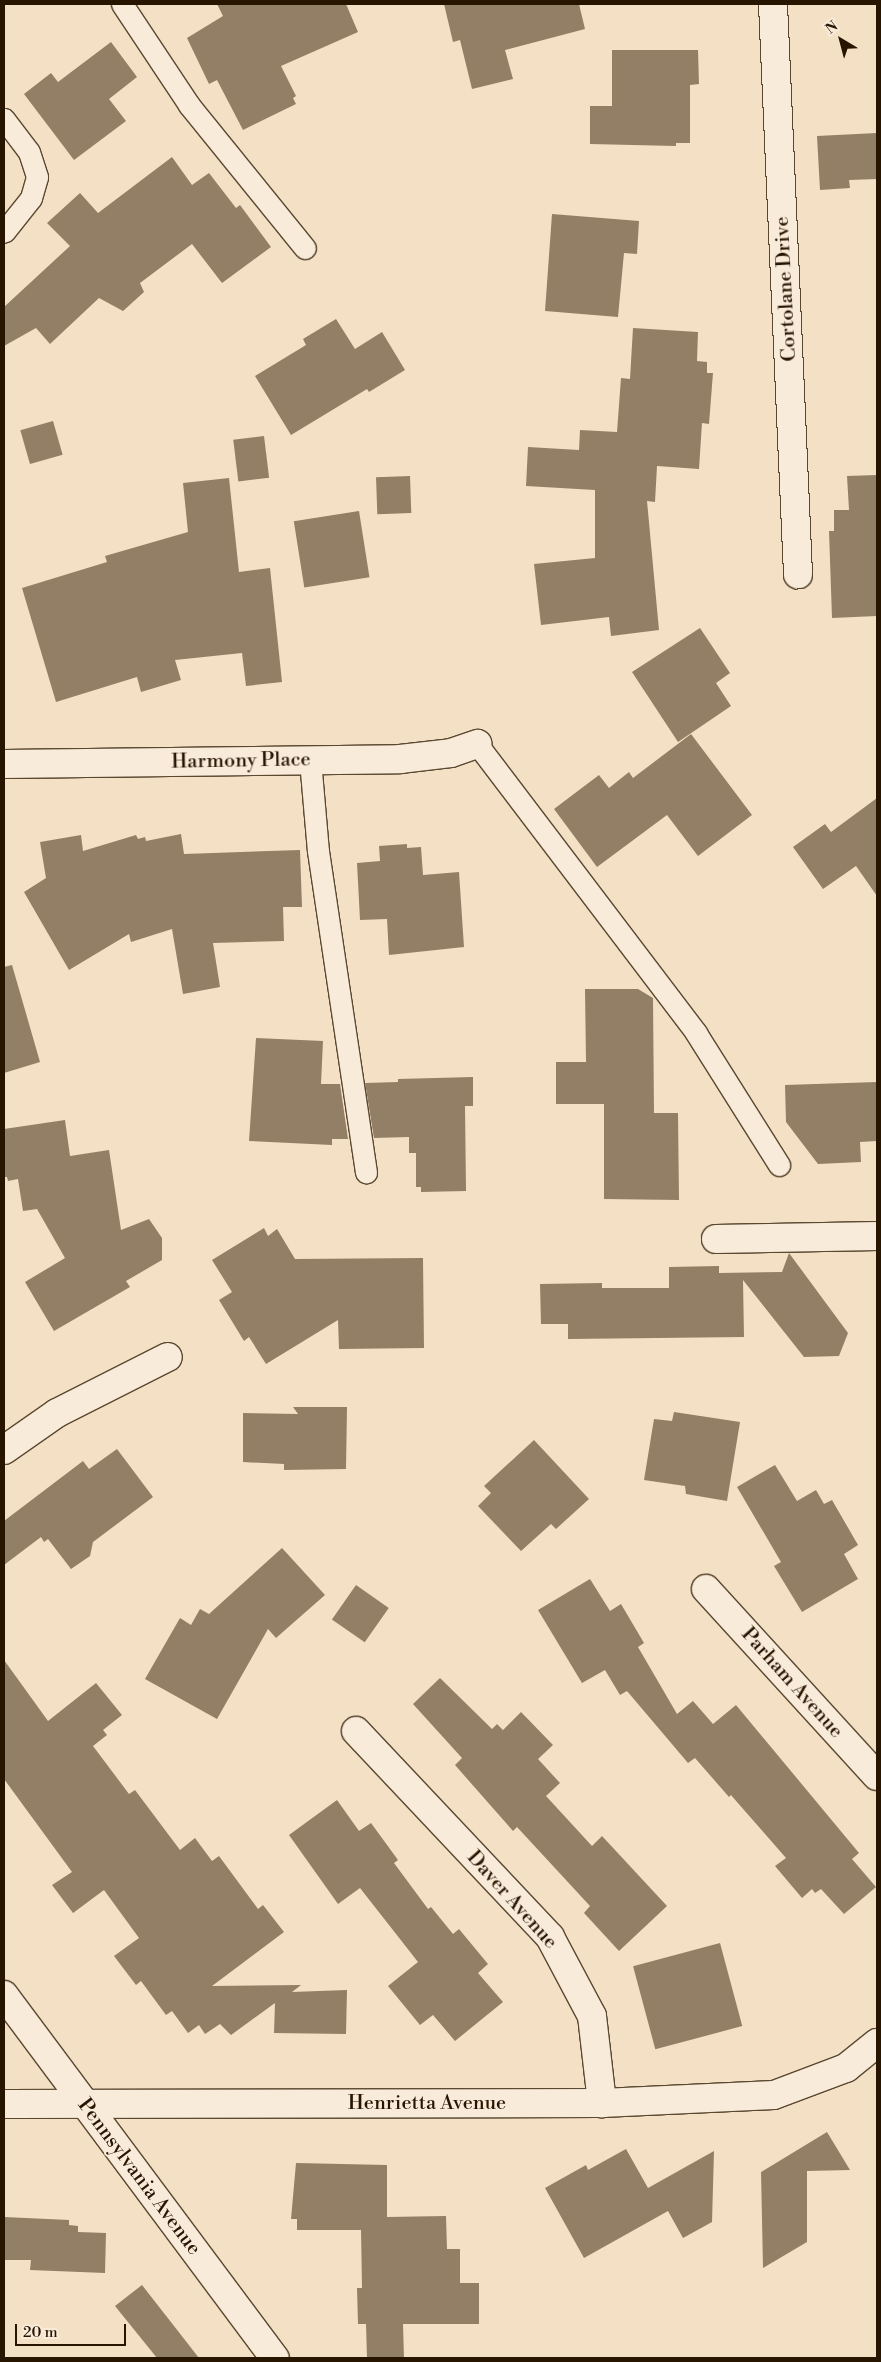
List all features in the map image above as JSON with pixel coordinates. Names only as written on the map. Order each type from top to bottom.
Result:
[{"type":"street","name":"Cortolane Drive","points":[[773,4],[798,574]]},
{"type":"street","name":"Harmony Place","points":[[4,764],[400,759],[451,753],[477,744]]},
{"type":"street","points":[[716,1239],[877,1236]]},
{"type":"street","points":[[4,1450],[57,1413],[168,1357]]},
{"type":"street","name":"Parham Avenue","points":[[706,1589],[877,1776]]},
{"type":"street","name":"Daver Avenue","points":[[356,1731],[550,1938],[592,2016],[602,2102]]},
{"type":"street","name":"Pennsylvania Avenue","points":[[4,1995],[275,2358]]},
{"type":"street","name":"Henrietta Avenue","points":[[4,2104],[602,2102],[774,2095],[846,2068],[877,2043]]},
{"type":"lane","points":[[122,4],[189,105],[305,248]]},
{"type":"lane","points":[[4,119],[29,152],[37,176],[31,198],[4,232]]},
{"type":"lane","points":[[477,744],[696,1033],[779,1166]]},
{"type":"lane","points":[[310,760],[318,851],[366,1172]]},
{"type":"building","points":[[217,4],[346,4],[358,32],[281,66],[296,96],[293,98],[296,104],[243,130],[217,80],[209,84],[187,38],[223,16]]},
{"type":"building","points":[[444,4],[579,4],[585,29],[505,50],[513,79],[472,89],[460,40],[453,42]]},
{"type":"building","points":[[111,42],[137,77],[109,99],[126,121],[74,160],[24,94],[51,73],[58,82]]},
{"type":"building","points":[[612,50],[698,50],[699,84],[690,85],[690,143],[676,143],[676,146],[590,144],[590,106],[612,106]]},
{"type":"building","points":[[877,133],[877,179],[849,180],[850,188],[820,190],[817,136]]},
{"type":"building","points":[[172,157],[192,185],[209,173],[236,208],[240,205],[271,247],[222,283],[192,244],[140,283],[144,292],[123,311],[99,298],[50,344],[36,328],[4,346],[4,307],[70,246],[47,223],[80,193],[98,213]]},
{"type":"building","points":[[552,214],[639,221],[637,254],[624,253],[618,317],[545,311]]},
{"type":"building","points":[[336,319],[355,349],[382,332],[405,370],[369,392],[367,389],[291,435],[255,376],[306,345],[303,339]]},
{"type":"building","points":[[633,328],[698,332],[697,361],[707,362],[707,373],[713,373],[709,424],[702,423],[699,469],[657,466],[655,502],[647,501],[659,630],[611,636],[609,617],[541,625],[534,564],[595,558],[595,490],[526,486],[528,447],[579,450],[580,430],[617,432],[621,378],[630,379]]},
{"type":"building","points":[[53,421],[63,455],[30,464],[20,430]]},
{"type":"building","points":[[264,436],[269,478],[238,481],[233,440]]},
{"type":"building","points":[[877,475],[877,616],[832,618],[829,531],[834,531],[834,510],[849,510],[847,476]]},
{"type":"building","points":[[410,476],[411,513],[377,514],[376,477]]},
{"type":"building","points":[[229,478],[239,572],[270,568],[282,682],[246,686],[242,653],[175,660],[181,680],[141,692],[137,677],[56,702],[22,588],[107,562],[105,556],[188,532],[183,483]]},
{"type":"building","points":[[359,511],[369,577],[304,587],[294,521]]},
{"type":"building","points":[[700,628],[730,673],[716,683],[731,706],[678,742],[632,672]]},
{"type":"building","points":[[691,734],[752,815],[698,856],[667,815],[597,867],[554,809],[599,775],[609,788],[629,772],[633,778]]},
{"type":"building","points":[[877,798],[877,896],[856,866],[823,889],[793,847],[825,824],[831,832]]},
{"type":"building","points":[[181,834],[184,854],[300,850],[302,907],[283,907],[284,941],[213,943],[220,987],[183,994],[172,929],[131,942],[129,934],[69,970],[24,892],[46,878],[40,842],[81,835],[83,851],[136,835],[138,839],[145,837],[146,841]]},
{"type":"building","points":[[407,844],[407,848],[421,847],[423,875],[459,872],[464,947],[389,955],[387,919],[360,920],[357,863],[380,861],[379,846]]},
{"type":"building","points":[[12,965],[40,1062],[4,1073],[4,967]]},
{"type":"building","points":[[585,989],[638,989],[653,998],[654,1113],[678,1113],[679,1200],[604,1199],[604,1104],[556,1104],[556,1062],[586,1062]]},
{"type":"building","points":[[256,1038],[323,1041],[321,1084],[340,1084],[348,1139],[332,1139],[332,1145],[249,1141]]},
{"type":"building","points":[[473,1077],[473,1106],[465,1106],[466,1191],[421,1192],[421,1187],[416,1187],[416,1153],[409,1153],[409,1137],[374,1138],[365,1083],[398,1082],[398,1079]]},
{"type":"building","points":[[877,1082],[877,1141],[860,1142],[861,1162],[818,1164],[786,1122],[785,1085]]},
{"type":"building","points":[[65,1120],[70,1156],[109,1150],[121,1230],[149,1219],[162,1238],[162,1260],[126,1281],[130,1287],[54,1331],[25,1282],[65,1258],[37,1209],[23,1211],[18,1179],[8,1181],[7,1177],[4,1177],[4,1129]]},
{"type":"building","points":[[264,1228],[268,1236],[277,1229],[295,1259],[423,1258],[424,1348],[339,1349],[338,1320],[266,1364],[249,1337],[244,1341],[219,1300],[232,1292],[212,1260]]},
{"type":"building","points":[[789,1253],[848,1333],[839,1356],[804,1357],[743,1280],[744,1337],[568,1339],[568,1324],[541,1324],[540,1284],[602,1283],[602,1288],[669,1288],[669,1267],[719,1266],[719,1273],[782,1272]]},
{"type":"building","points":[[293,1407],[347,1407],[346,1469],[284,1470],[284,1464],[243,1462],[243,1413],[298,1414]]},
{"type":"building","points":[[674,1412],[740,1422],[727,1501],[686,1494],[685,1486],[644,1480],[654,1419],[672,1421]]},
{"type":"building","points":[[534,1440],[589,1499],[556,1529],[551,1524],[521,1551],[478,1506],[491,1493],[484,1486]]},
{"type":"building","points":[[117,1449],[153,1497],[93,1542],[90,1556],[71,1569],[48,1539],[44,1542],[41,1537],[4,1565],[4,1521],[83,1461],[89,1469]]},
{"type":"building","points":[[775,1465],[797,1501],[816,1490],[824,1504],[832,1500],[858,1545],[844,1554],[858,1579],[802,1612],[774,1566],[781,1562],[737,1487]]},
{"type":"building","points":[[282,1548],[325,1595],[276,1638],[268,1629],[217,1719],[145,1679],[180,1618],[191,1625],[200,1609],[209,1614]]},
{"type":"building","points":[[590,1579],[610,1611],[621,1604],[644,1643],[638,1647],[677,1714],[693,1701],[713,1724],[736,1705],[859,1853],[852,1859],[876,1887],[844,1914],[821,1889],[815,1893],[812,1889],[802,1898],[775,1866],[786,1858],[731,1795],[729,1797],[695,1758],[688,1763],[627,1691],[620,1695],[605,1670],[582,1683],[538,1610]]},
{"type":"building","points":[[356,1585],[389,1608],[365,1642],[332,1619]]},
{"type":"building","points":[[4,1660],[48,1721],[96,1683],[122,1715],[103,1730],[107,1735],[93,1746],[129,1794],[135,1790],[180,1850],[195,1838],[212,1861],[219,1856],[258,1909],[263,1905],[284,1932],[212,1986],[301,1985],[292,1992],[347,1990],[346,2034],[274,2033],[275,2003],[231,2035],[220,2024],[205,2034],[199,2025],[188,2033],[172,2011],[166,2015],[141,1981],[136,1985],[114,1956],[139,1938],[104,1890],[73,1913],[52,1885],[72,1872],[4,1779]]},
{"type":"building","points":[[440,1678],[492,1729],[497,1724],[503,1730],[521,1712],[553,1745],[538,1759],[560,1783],[546,1796],[592,1846],[602,1836],[667,1906],[619,1951],[584,1913],[590,1906],[517,1827],[513,1831],[455,1765],[462,1758],[413,1704]]},
{"type":"building","points":[[337,1800],[359,1831],[371,1823],[398,1860],[394,1863],[428,1909],[431,1907],[453,1934],[459,1929],[488,1964],[478,1973],[503,2002],[455,2041],[433,2015],[420,2025],[388,1986],[418,1962],[360,1888],[338,1904],[289,1835]]},
{"type":"building","points":[[720,1943],[742,2026],[655,2049],[633,1966]]},
{"type":"building","points":[[827,2132],[850,2170],[807,2171],[807,2242],[763,2268],[761,2172]]},
{"type":"building","points":[[626,2149],[648,2188],[714,2151],[712,2222],[683,2238],[668,2211],[584,2258],[545,2188],[586,2165],[588,2170]]},
{"type":"building","points":[[296,2163],[387,2165],[387,2217],[446,2216],[447,2249],[460,2249],[460,2283],[479,2283],[479,2324],[403,2324],[404,2358],[367,2358],[366,2324],[358,2324],[357,2288],[362,2288],[361,2230],[297,2230],[297,2219],[291,2219]]},
{"type":"building","points":[[4,2217],[69,2220],[69,2225],[78,2226],[78,2232],[106,2233],[105,2273],[30,2270],[31,2260],[4,2260]]},
{"type":"building","points":[[142,2285],[199,2358],[157,2358],[115,2306]]}]
